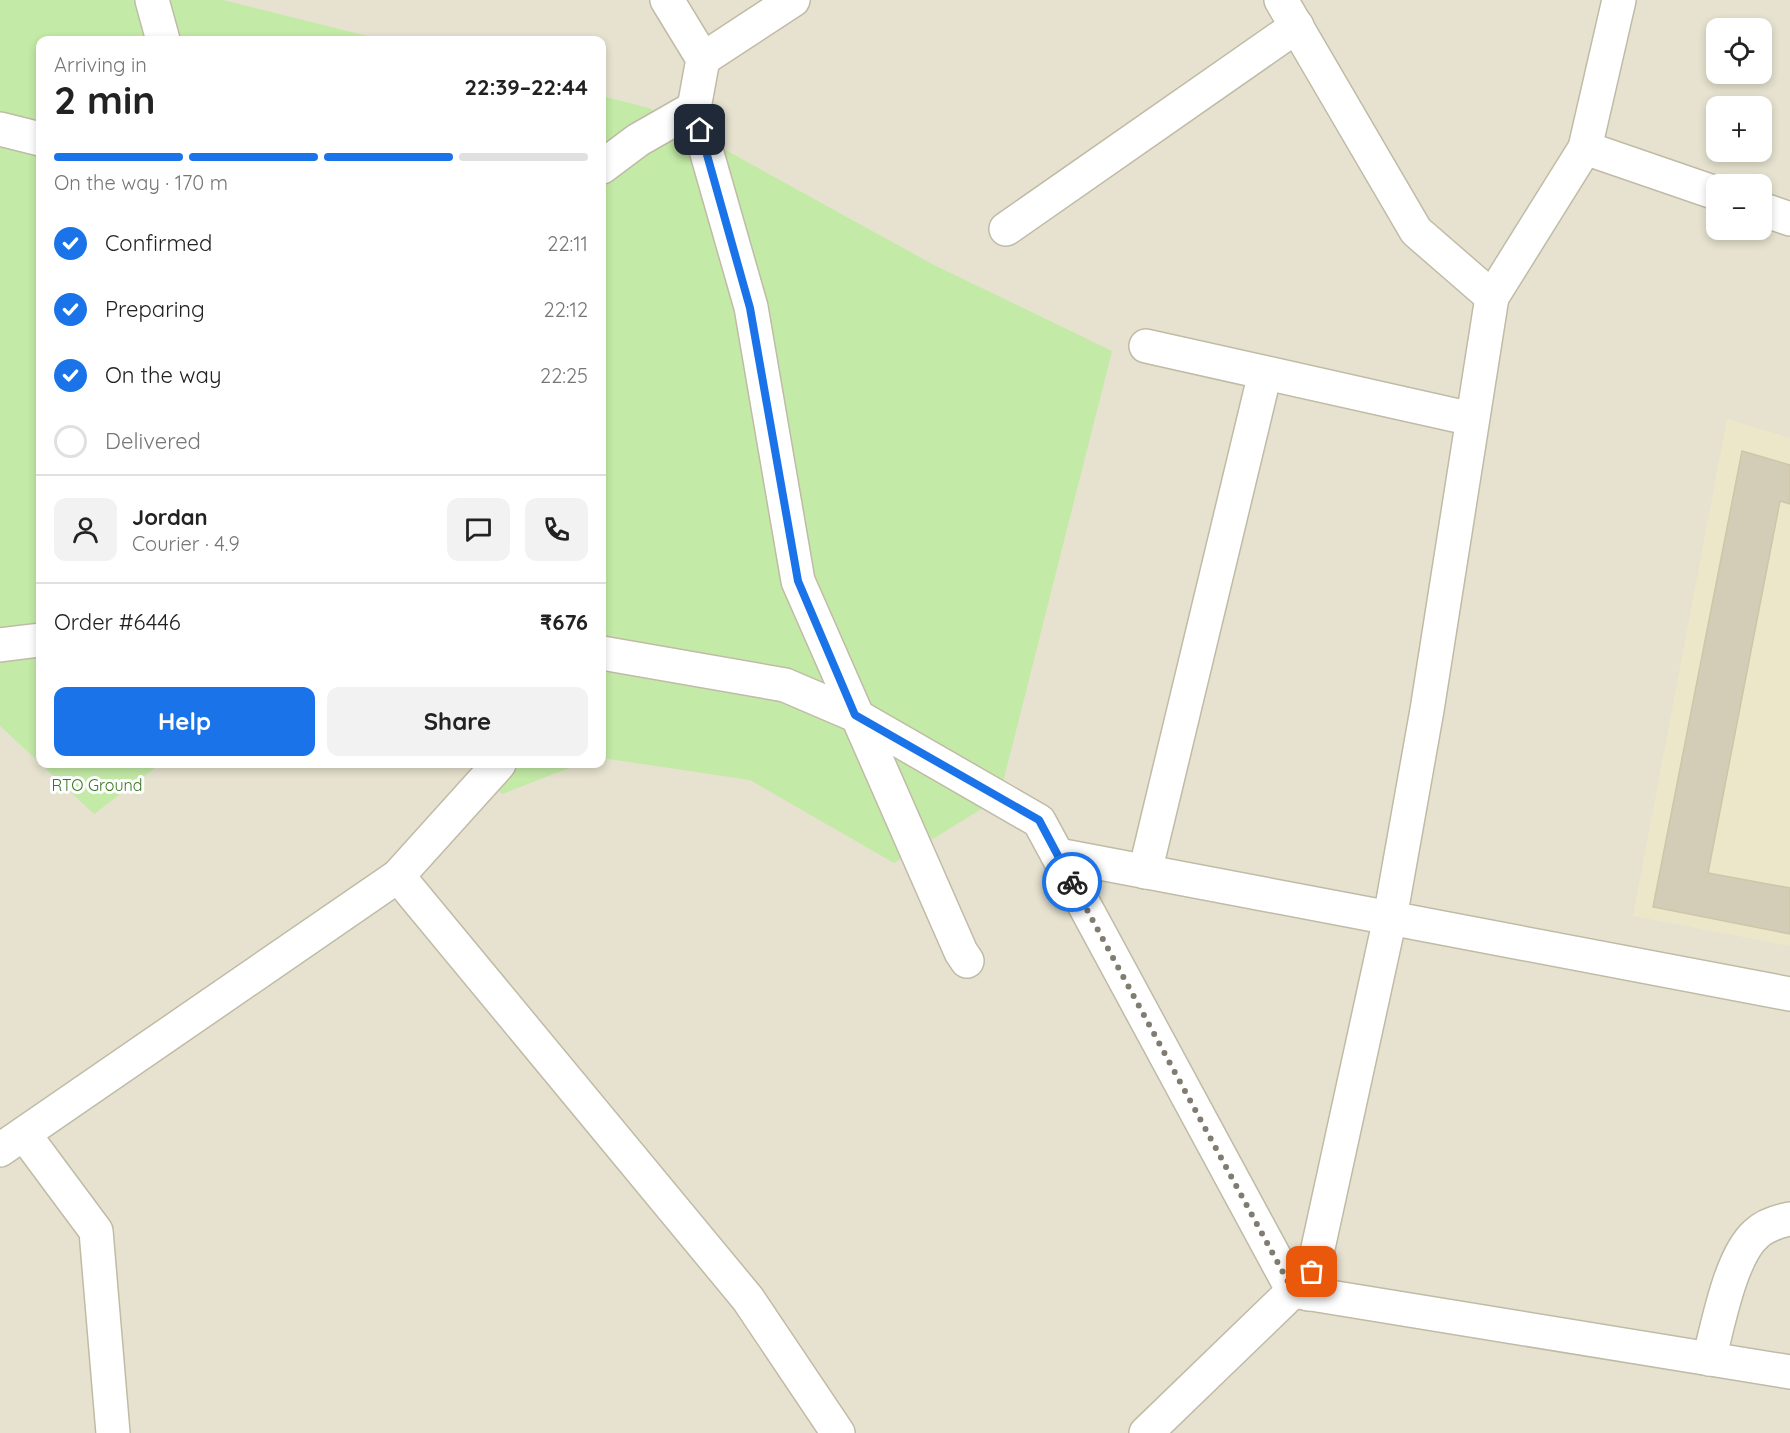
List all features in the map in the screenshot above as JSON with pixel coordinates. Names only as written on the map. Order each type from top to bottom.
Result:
[{"type":"street","points":[[152,0],[162,36]]},
{"type":"street","points":[[667,0],[703,59],[694,108],[750,308],[798,581],[855,715],[967,961]]},
{"type":"street","points":[[703,59],[793,0]]},
{"type":"street","points":[[1146,1433],[1300,1293],[1390,918],[1427,710],[1492,297],[1585,148],[1619,0]]},
{"type":"street","points":[[1006,230],[1289,13],[1416,231],[1492,297]]},
{"type":"street","points":[[606,163],[638,140],[694,108]]},
{"type":"street","points":[[0,129],[36,138]]},
{"type":"street","points":[[1585,148],[1706,190]]},
{"type":"street","points":[[1772,213],[1790,219]]},
{"type":"street","points":[[1146,346],[1473,419]]},
{"type":"street","points":[[1145,872],[1264,373]]},
{"type":"street","points":[[0,645],[36,640]]},
{"type":"street","points":[[606,654],[785,685],[855,715],[1039,820],[1300,1293]]},
{"type":"street","points":[[113,1433],[96,1231],[12,1142],[398,876],[495,768]]},
{"type":"street","points":[[1058,855],[1790,994]]},
{"type":"street","points":[[398,876],[748,1299],[838,1433]]},
{"type":"street","points":[[1708,1359],[1728,1286],[1739,1256],[1756,1233],[1790,1219]]},
{"type":"street","points":[[1300,1293],[1790,1372]]},
{"type":"shaded area","points":[[0,0],[1790,0],[1790,1433],[0,1433]]},
{"type":"shaded area","points":[[1727,419],[1790,438],[1790,946],[1633,916]]},
{"type":"green space","name":"RTO Ground","points":[[0,0],[223,0],[367,36],[36,36],[36,759],[0,726]]},
{"type":"green space","points":[[606,97],[649,108],[934,265],[1112,351],[999,798],[894,863],[750,780],[606,759]]},
{"type":"green space","name":"RTO Ground","points":[[45,768],[155,768],[94,814]]},
{"type":"green space","points":[[476,768],[569,768],[502,794]]},
{"type":"building","points":[[1742,451],[1790,465],[1790,504],[1780,501],[1708,873],[1790,888],[1790,934],[1653,907]]},
{"type":"way so far","points":[[1072,882],[1293,1291],[1308,1294],[1312,1272]]},
{"type":"route","points":[[700,130],[750,308],[798,581],[855,715],[1039,820],[1072,882]]}]
